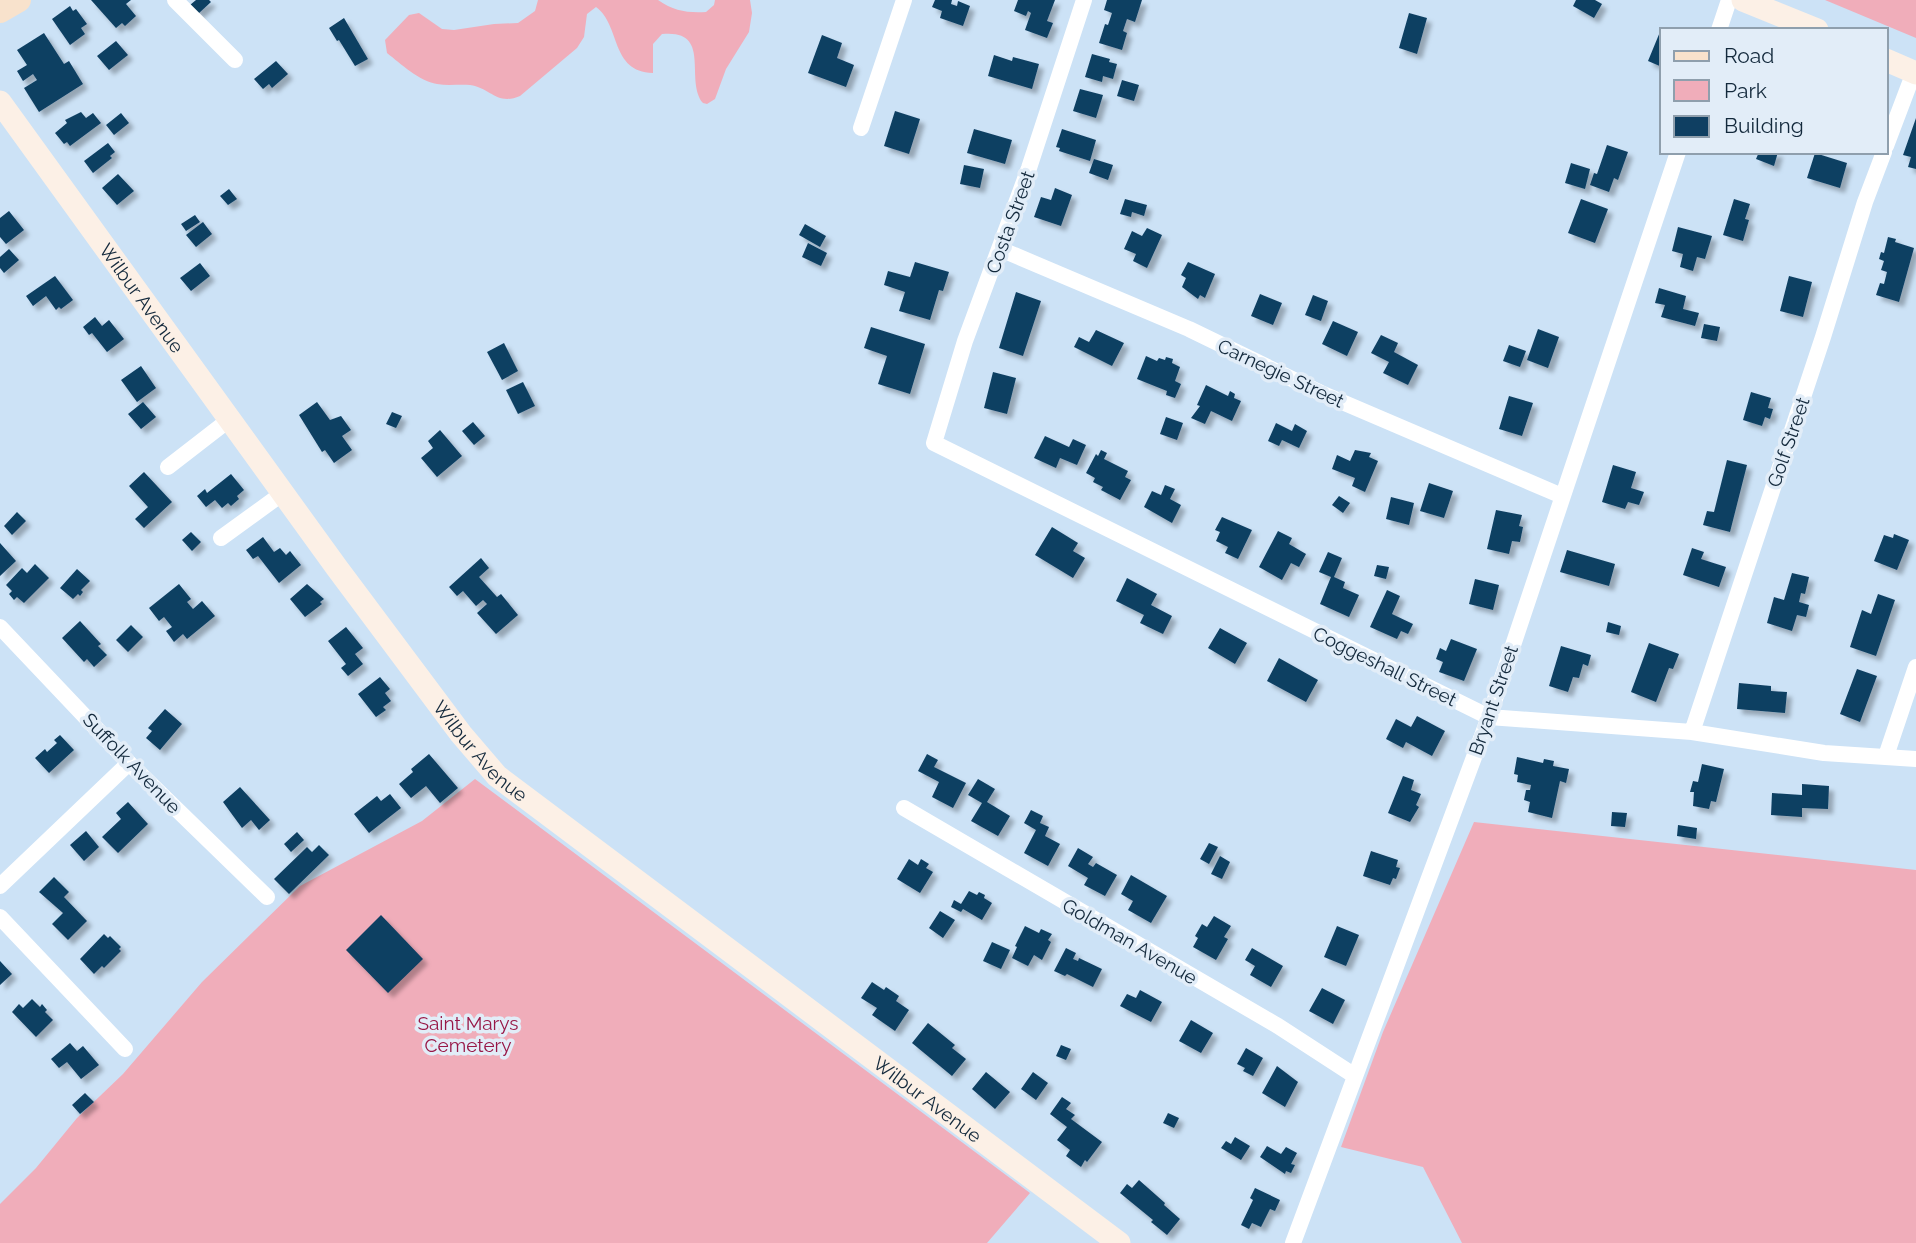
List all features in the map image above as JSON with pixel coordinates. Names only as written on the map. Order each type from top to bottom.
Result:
[{"type":"main road","points":[[0,11],[19,0]]},
{"type":"street","points":[[175,0],[235,60]]},
{"type":"street","points":[[861,128],[904,0]]},
{"type":"street","name":"Costa Street","points":[[934,443],[965,341],[1000,249],[1084,0]]},
{"type":"street","points":[[1720,28],[1729,0]]},
{"type":"street","points":[[1743,0],[1812,28]]},
{"type":"street","points":[[1888,61],[1915,73],[1888,140]]},
{"type":"street","name":"Wilbur Avenue","points":[[0,102],[283,493],[461,734],[497,776],[1119,1243]]},
{"type":"street","name":"Bryant Street","points":[[1293,1243],[1489,717],[1677,154]]},
{"type":"street","name":"Golf Street","points":[[1692,732],[1865,202],[1883,154]]},
{"type":"street","name":"Carnegie Street","points":[[1000,249],[1189,329],[1321,393],[1562,496]]},
{"type":"street","points":[[168,467],[230,419]]},
{"type":"street","name":"Coggeshall Street","points":[[934,443],[1489,717],[1692,732],[1824,753],[1916,759]]},
{"type":"street","points":[[221,538],[283,493]]},
{"type":"street","name":"Suffolk Avenue","points":[[0,627],[129,763],[267,897]]},
{"type":"street","points":[[1886,756],[1916,667]]},
{"type":"street","points":[[0,886],[129,763]]},
{"type":"street","name":"Goldman Avenue","points":[[904,808],[1278,1026],[1355,1076]]},
{"type":"street","points":[[0,916],[125,1049]]},
{"type":"green space","points":[[538,0],[658,0],[687,12],[706,12],[714,5],[715,0],[750,0],[752,13],[749,32],[726,69],[715,99],[707,104],[703,103],[698,93],[692,48],[687,39],[678,35],[662,34],[653,44],[653,73],[639,71],[629,65],[604,15],[596,7],[587,14],[584,37],[577,48],[520,96],[512,99],[500,98],[470,85],[441,85],[430,82],[410,72],[387,53],[385,40],[409,15],[419,13],[442,29],[454,30],[518,23],[535,11]]},
{"type":"green space","points":[[1825,0],[1916,0],[1916,38]]},
{"type":"green space","name":"Saint Marys Cemetery","points":[[475,779],[1030,1193],[987,1243],[0,1243],[0,1204],[36,1168],[77,1118],[123,1074],[202,982],[300,886],[422,821]]},
{"type":"green space","points":[[1474,822],[1916,870],[1916,1243],[1462,1243],[1423,1167],[1341,1147],[1383,1032]]},
{"type":"building","points":[[91,0],[131,0],[126,4],[136,16],[125,26],[122,23],[116,28]]},
{"type":"building","points":[[196,0],[211,2],[198,14],[190,5]]},
{"type":"building","points":[[935,0],[952,0],[951,4],[957,6],[958,1],[970,6],[963,26],[940,18],[942,11],[932,7]]},
{"type":"building","points":[[1018,0],[1055,0],[1047,21],[1053,23],[1047,38],[1025,30],[1031,13],[1028,11],[1026,16],[1014,11]]},
{"type":"building","points":[[1107,0],[1142,0],[1135,22],[1127,19],[1123,31],[1127,33],[1122,50],[1099,43],[1112,13],[1104,10]]},
{"type":"building","points":[[1576,0],[1595,0],[1602,4],[1594,18],[1573,6]]},
{"type":"building","points":[[70,6],[73,11],[76,9],[87,24],[81,28],[85,34],[70,45],[52,19]]},
{"type":"building","points":[[1409,13],[1427,18],[1417,54],[1399,48]]},
{"type":"building","points":[[344,18],[368,59],[355,66],[329,28]]},
{"type":"building","points":[[1660,32],[1660,66],[1648,61]]},
{"type":"building","points":[[44,33],[64,64],[69,61],[83,84],[39,112],[24,88],[37,80],[33,74],[23,81],[17,71],[27,65],[17,50]]},
{"type":"building","points":[[822,35],[842,43],[837,58],[854,65],[846,87],[808,73]]},
{"type":"building","points":[[116,41],[128,55],[109,70],[97,56]]},
{"type":"building","points":[[1092,54],[1117,64],[1113,79],[1103,76],[1102,82],[1085,77]]},
{"type":"building","points":[[994,55],[1012,61],[1013,57],[1039,64],[1032,89],[988,76]]},
{"type":"building","points":[[276,61],[288,74],[272,88],[269,84],[263,89],[254,79]]},
{"type":"building","points":[[1122,80],[1139,85],[1134,101],[1117,96]]},
{"type":"building","points":[[1080,89],[1103,95],[1096,118],[1073,111]]},
{"type":"building","points":[[895,111],[920,119],[909,154],[884,146]]},
{"type":"building","points":[[81,112],[86,118],[93,113],[101,123],[70,146],[67,142],[64,144],[55,133],[67,123],[65,120]]},
{"type":"building","points":[[121,113],[129,123],[114,135],[106,125]]},
{"type":"building","points":[[1916,118],[1916,169],[1908,167],[1911,157],[1903,155]]},
{"type":"building","points":[[974,129],[1012,140],[1005,164],[967,153]]},
{"type":"building","points":[[1062,129],[1096,140],[1090,161],[1059,151],[1060,148],[1056,147]]},
{"type":"building","points":[[108,143],[115,152],[110,156],[112,158],[93,173],[84,161]]},
{"type":"building","points":[[1607,145],[1628,152],[1618,180],[1614,178],[1609,192],[1590,185],[1594,173],[1597,174]]},
{"type":"building","points":[[1758,154],[1777,154],[1774,166],[1756,159]]},
{"type":"building","points":[[1815,154],[1847,163],[1840,188],[1807,178]]},
{"type":"building","points":[[1094,159],[1113,165],[1108,180],[1089,173]]},
{"type":"building","points":[[1571,163],[1590,169],[1585,189],[1565,183]]},
{"type":"building","points":[[964,165],[984,169],[980,188],[960,184]]},
{"type":"building","points":[[118,174],[134,191],[117,205],[102,188]]},
{"type":"building","points":[[1055,188],[1072,195],[1061,226],[1034,217],[1041,197],[1051,200]]},
{"type":"building","points":[[229,189],[237,199],[228,205],[220,196]]},
{"type":"building","points":[[1125,199],[1147,205],[1144,216],[1132,212],[1131,217],[1120,214]]},
{"type":"building","points":[[1581,199],[1608,209],[1595,243],[1568,233]]},
{"type":"building","points":[[1734,199],[1750,204],[1745,219],[1749,220],[1743,241],[1723,235]]},
{"type":"building","points":[[9,211],[24,230],[6,244],[0,237],[0,218]]},
{"type":"building","points":[[195,215],[200,222],[186,231],[181,224]]},
{"type":"building","points":[[203,222],[212,234],[196,247],[186,235]]},
{"type":"building","points":[[805,224],[826,236],[820,247],[799,235]]},
{"type":"building","points":[[1678,227],[1712,236],[1705,259],[1697,257],[1693,271],[1680,267],[1683,254],[1672,251]]},
{"type":"building","points":[[1147,228],[1162,235],[1147,268],[1133,261],[1136,254],[1124,249],[1132,231],[1142,236]]},
{"type":"building","points":[[1888,237],[1914,248],[1899,302],[1876,295],[1880,283],[1884,284],[1887,272],[1881,270],[1884,261],[1879,259],[1881,252],[1884,253]]},
{"type":"building","points":[[808,243],[827,253],[821,266],[802,257]]},
{"type":"building","points":[[9,249],[19,260],[4,273],[0,268],[0,257]]},
{"type":"building","points":[[915,262],[949,272],[943,291],[939,290],[930,320],[899,311],[905,292],[884,285],[888,271],[910,277]]},
{"type":"building","points":[[1188,262],[1215,274],[1205,298],[1200,295],[1198,299],[1182,287],[1186,278],[1181,275]]},
{"type":"building","points":[[200,263],[210,276],[191,291],[180,278]]},
{"type":"building","points":[[55,276],[73,300],[56,310],[46,296],[33,306],[26,296]]},
{"type":"building","points":[[1789,276],[1812,282],[1803,317],[1780,311]]},
{"type":"building","points":[[1659,288],[1686,296],[1683,309],[1699,313],[1695,326],[1661,317],[1665,305],[1655,303]]},
{"type":"building","points":[[1016,292],[1041,301],[1023,356],[999,348]]},
{"type":"building","points":[[1260,294],[1282,303],[1273,325],[1251,316]]},
{"type":"building","points":[[1313,295],[1328,301],[1321,321],[1305,315]]},
{"type":"building","points":[[95,317],[102,326],[109,320],[124,339],[107,352],[92,333],[89,335],[83,327]]},
{"type":"building","points":[[1333,321],[1358,332],[1347,356],[1322,344]]},
{"type":"building","points":[[1704,324],[1720,327],[1717,341],[1701,338]]},
{"type":"building","points":[[871,327],[925,344],[910,394],[878,384],[887,356],[864,348]]},
{"type":"building","points":[[1538,329],[1559,337],[1548,368],[1527,360]]},
{"type":"building","points":[[1096,330],[1124,343],[1112,366],[1074,347],[1079,337],[1089,342]]},
{"type":"building","points":[[1381,335],[1398,343],[1394,352],[1418,365],[1408,385],[1383,373],[1389,362],[1371,353]]},
{"type":"building","points":[[504,343],[518,371],[502,380],[487,352]]},
{"type":"building","points":[[1509,345],[1526,351],[1520,367],[1503,361]]},
{"type":"building","points":[[1146,356],[1157,361],[1159,358],[1165,360],[1166,357],[1173,359],[1172,363],[1180,367],[1175,381],[1181,384],[1175,398],[1166,395],[1167,391],[1137,379]]},
{"type":"building","points":[[141,366],[156,388],[137,402],[121,380]]},
{"type":"building","points":[[993,372],[1016,378],[1007,414],[984,408]]},
{"type":"building","points":[[523,382],[535,406],[518,414],[506,390]]},
{"type":"building","points":[[1206,385],[1228,396],[1230,391],[1235,394],[1234,398],[1241,401],[1232,421],[1211,411],[1205,424],[1191,418],[1200,406],[1197,405]]},
{"type":"building","points":[[1751,392],[1771,398],[1768,408],[1773,409],[1770,419],[1765,417],[1762,426],[1743,420]]},
{"type":"building","points":[[1509,396],[1533,403],[1522,436],[1499,429]]},
{"type":"building","points":[[143,402],[156,417],[141,429],[128,414]]},
{"type":"building","points":[[317,402],[330,420],[341,416],[351,430],[342,436],[352,450],[334,463],[325,450],[322,452],[299,415]]},
{"type":"building","points":[[392,412],[402,416],[396,428],[386,424]]},
{"type":"building","points":[[1166,417],[1183,423],[1177,440],[1160,434]]},
{"type":"building","points":[[473,422],[485,436],[474,445],[462,431]]},
{"type":"building","points":[[1276,423],[1292,431],[1295,424],[1307,431],[1299,448],[1282,440],[1279,446],[1268,441]]},
{"type":"building","points":[[440,430],[462,456],[437,477],[421,458],[433,448],[428,441]]},
{"type":"building","points":[[1045,436],[1069,447],[1073,439],[1086,445],[1077,465],[1060,458],[1056,468],[1034,458]]},
{"type":"building","points":[[1101,450],[1107,453],[1104,459],[1128,471],[1125,477],[1131,480],[1120,500],[1101,490],[1103,487],[1093,482],[1095,478],[1086,473]]},
{"type":"building","points":[[1355,450],[1371,453],[1369,457],[1378,461],[1365,492],[1352,486],[1355,478],[1332,469],[1337,455],[1350,461]]},
{"type":"building","points":[[1727,460],[1747,465],[1730,532],[1703,525],[1707,511],[1714,512]]},
{"type":"building","points":[[1613,465],[1636,472],[1631,488],[1644,492],[1639,505],[1628,502],[1625,509],[1602,502]]},
{"type":"building","points":[[144,472],[172,502],[144,528],[135,519],[148,507],[129,486]]},
{"type":"building","points":[[231,474],[244,490],[237,496],[239,499],[231,506],[228,503],[222,508],[215,500],[206,507],[197,496],[205,489],[207,493]]},
{"type":"building","points":[[1429,483],[1453,491],[1444,518],[1420,511]]},
{"type":"building","points":[[1165,485],[1175,489],[1170,499],[1181,505],[1172,523],[1144,507],[1152,491],[1161,495]]},
{"type":"building","points":[[1339,496],[1350,503],[1343,513],[1332,505]]},
{"type":"building","points":[[1391,497],[1414,503],[1409,525],[1386,519]]},
{"type":"building","points":[[1496,510],[1522,515],[1519,526],[1523,527],[1520,542],[1512,541],[1509,554],[1487,549]]},
{"type":"building","points":[[17,512],[26,521],[12,535],[4,526]]},
{"type":"building","points":[[1222,517],[1252,530],[1238,559],[1225,553],[1228,547],[1216,541],[1220,532],[1215,530]]},
{"type":"building","points":[[1052,527],[1078,543],[1073,551],[1085,558],[1073,578],[1035,555]]},
{"type":"building","points":[[1278,531],[1292,538],[1289,544],[1306,554],[1299,567],[1291,563],[1282,580],[1259,567]]},
{"type":"building","points":[[191,532],[201,542],[192,551],[182,540]]},
{"type":"building","points":[[1894,534],[1909,540],[1897,570],[1874,561],[1884,535],[1893,538]]},
{"type":"building","points":[[263,537],[274,552],[280,548],[286,555],[290,551],[301,565],[279,583],[258,556],[253,559],[246,550]]},
{"type":"building","points":[[0,543],[16,561],[0,576]]},
{"type":"building","points":[[1692,548],[1704,552],[1701,559],[1726,567],[1719,587],[1683,575]]},
{"type":"building","points":[[1567,550],[1615,564],[1609,586],[1560,572]]},
{"type":"building","points":[[1328,552],[1342,558],[1334,577],[1345,582],[1343,588],[1359,595],[1349,617],[1320,604],[1331,577],[1319,572]]},
{"type":"building","points":[[481,558],[489,568],[479,577],[497,597],[501,594],[518,615],[496,634],[477,613],[487,604],[483,600],[476,606],[463,591],[457,596],[449,587]]},
{"type":"building","points":[[35,564],[49,578],[24,603],[17,597],[14,600],[9,594],[12,591],[6,585],[22,568],[27,573]]},
{"type":"building","points":[[1377,565],[1389,567],[1386,579],[1374,576]]},
{"type":"building","points":[[77,569],[90,581],[81,590],[83,592],[80,596],[78,594],[73,599],[60,588]]},
{"type":"building","points":[[1792,573],[1809,577],[1805,594],[1801,593],[1799,602],[1809,605],[1806,617],[1797,615],[1792,631],[1767,623],[1774,597],[1784,600]]},
{"type":"building","points":[[1127,578],[1157,594],[1151,605],[1172,616],[1163,634],[1140,623],[1144,615],[1116,601]]},
{"type":"building","points":[[1475,579],[1499,585],[1493,610],[1469,604]]},
{"type":"building","points":[[179,584],[191,599],[187,602],[193,609],[202,601],[215,616],[187,639],[183,634],[174,642],[166,631],[172,627],[164,617],[159,621],[149,608]]},
{"type":"building","points":[[307,584],[324,599],[320,602],[322,604],[305,617],[290,599]]},
{"type":"building","points":[[1387,590],[1400,596],[1392,614],[1413,624],[1408,634],[1401,631],[1397,639],[1370,627]]},
{"type":"building","points":[[1878,594],[1895,600],[1876,656],[1850,647],[1862,610],[1871,614]]},
{"type":"building","points":[[80,621],[101,644],[98,646],[107,655],[94,667],[87,659],[84,662],[62,638]]},
{"type":"building","points":[[1608,622],[1621,626],[1619,635],[1606,632]]},
{"type":"building","points":[[131,625],[143,637],[128,652],[116,640]]},
{"type":"building","points":[[346,627],[363,648],[355,654],[363,664],[348,676],[341,668],[346,664],[328,641]]},
{"type":"building","points":[[1220,628],[1247,643],[1235,664],[1208,648]]},
{"type":"building","points":[[1451,639],[1477,649],[1464,681],[1439,672],[1443,662],[1436,659],[1440,648],[1446,651]]},
{"type":"building","points":[[1649,643],[1679,654],[1673,669],[1669,668],[1656,702],[1631,692]]},
{"type":"building","points":[[1561,646],[1591,655],[1588,666],[1583,664],[1579,678],[1573,677],[1568,692],[1549,686]]},
{"type":"building","points":[[1279,658],[1318,680],[1306,702],[1267,681]]},
{"type":"building","points":[[1857,669],[1877,676],[1860,722],[1840,714]]},
{"type":"building","points":[[380,677],[390,689],[385,693],[391,701],[383,707],[386,710],[376,717],[358,694]]},
{"type":"building","points":[[1739,683],[1771,686],[1771,691],[1787,692],[1785,713],[1737,709]]},
{"type":"building","points":[[165,709],[182,724],[160,750],[146,738],[152,731],[148,728]]},
{"type":"building","points":[[1417,716],[1445,731],[1432,756],[1406,742],[1403,748],[1386,739],[1396,719],[1411,727]]},
{"type":"building","points":[[60,735],[74,750],[49,773],[35,758],[57,743],[54,740]]},
{"type":"building","points":[[429,754],[458,788],[440,803],[426,786],[411,798],[399,784],[413,772],[411,769]]},
{"type":"building","points":[[927,754],[938,760],[934,767],[966,783],[953,808],[932,797],[939,782],[918,771]]},
{"type":"building","points":[[1517,757],[1543,763],[1544,759],[1554,761],[1553,766],[1569,769],[1566,783],[1560,781],[1552,818],[1528,812],[1530,802],[1524,800],[1526,790],[1530,790],[1531,785],[1517,782],[1518,775],[1514,774]]},
{"type":"building","points":[[1702,764],[1724,769],[1716,802],[1711,801],[1709,809],[1693,806],[1694,792],[1690,792],[1693,781],[1698,782]]},
{"type":"building","points":[[1403,776],[1414,780],[1411,790],[1421,794],[1416,805],[1419,807],[1410,822],[1388,813]]},
{"type":"building","points":[[978,779],[995,789],[987,802],[1010,816],[998,836],[971,821],[982,803],[968,795]]},
{"type":"building","points":[[1802,784],[1829,786],[1828,809],[1802,808],[1802,817],[1771,815],[1772,793],[1802,795]]},
{"type":"building","points":[[240,787],[270,820],[259,830],[251,820],[242,828],[223,802]]},
{"type":"building","points":[[390,794],[401,808],[369,833],[354,814],[377,796],[381,801]]},
{"type":"building","points":[[128,802],[148,824],[118,853],[102,837],[121,819],[116,813]]},
{"type":"building","points":[[1031,810],[1043,816],[1040,823],[1049,827],[1045,836],[1060,844],[1048,866],[1024,853],[1036,830],[1024,823]]},
{"type":"building","points":[[1612,812],[1627,813],[1625,827],[1611,826]]},
{"type":"building","points":[[1678,825],[1697,828],[1696,839],[1677,836]]},
{"type":"building","points":[[86,831],[99,847],[84,861],[70,845]]},
{"type":"building","points":[[297,832],[304,840],[291,852],[284,844]]},
{"type":"building","points":[[1209,843],[1218,847],[1209,864],[1200,859]]},
{"type":"building","points":[[319,845],[329,855],[289,894],[274,879],[307,847],[312,852]]},
{"type":"building","points":[[1078,848],[1093,857],[1088,864],[1093,867],[1096,863],[1117,875],[1105,896],[1084,885],[1088,878],[1068,866]]},
{"type":"building","points":[[1371,851],[1398,860],[1396,867],[1400,868],[1396,879],[1393,878],[1390,885],[1363,876]]},
{"type":"building","points":[[1220,856],[1230,862],[1222,879],[1211,874]]},
{"type":"building","points":[[909,859],[918,865],[921,859],[929,864],[926,868],[933,872],[920,893],[897,879]]},
{"type":"building","points":[[1131,875],[1167,896],[1151,923],[1128,910],[1133,901],[1121,894]]},
{"type":"building","points":[[54,877],[69,892],[64,897],[87,921],[68,940],[52,924],[63,913],[39,892]]},
{"type":"building","points":[[969,891],[985,895],[984,898],[992,903],[982,920],[963,909],[961,912],[951,907],[954,900],[961,904]]},
{"type":"building","points":[[940,911],[955,920],[943,938],[929,928]]},
{"type":"building","points":[[381,915],[423,959],[388,993],[346,950]]},
{"type":"building","points":[[1214,916],[1231,926],[1224,937],[1228,939],[1216,960],[1193,947],[1198,938],[1195,936],[1202,924],[1207,927]]},
{"type":"building","points":[[1025,926],[1039,933],[1041,929],[1052,934],[1042,960],[1034,955],[1028,966],[1012,958]]},
{"type":"building","points":[[1337,926],[1359,935],[1346,966],[1324,957]]},
{"type":"building","points":[[104,934],[121,947],[121,951],[94,974],[80,959]]},
{"type":"building","points":[[992,942],[1010,950],[1001,969],[983,961]]},
{"type":"building","points":[[1066,948],[1076,953],[1073,959],[1078,961],[1079,958],[1102,969],[1093,987],[1067,974],[1065,976],[1054,971]]},
{"type":"building","points":[[1252,948],[1283,966],[1271,987],[1250,975],[1255,966],[1245,960]]},
{"type":"building","points":[[0,961],[12,974],[0,985]]},
{"type":"building","points":[[872,982],[899,996],[896,1001],[909,1010],[895,1031],[872,1015],[877,1008],[861,998]]},
{"type":"building","points":[[1322,988],[1345,1000],[1333,1024],[1309,1011]]},
{"type":"building","points":[[1140,990],[1162,1002],[1151,1022],[1120,1006],[1127,994],[1136,998]]},
{"type":"building","points":[[32,999],[40,1007],[42,1004],[53,1020],[36,1037],[12,1012],[19,1004],[23,1008]]},
{"type":"building","points":[[1191,1020],[1213,1033],[1201,1053],[1179,1041]]},
{"type":"building","points":[[928,1023],[955,1045],[952,1048],[966,1059],[952,1076],[912,1043]]},
{"type":"building","points":[[70,1043],[77,1051],[83,1046],[99,1065],[81,1079],[67,1062],[59,1068],[51,1059]]},
{"type":"building","points":[[1061,1045],[1071,1049],[1066,1060],[1056,1056]]},
{"type":"building","points":[[1246,1048],[1263,1058],[1253,1076],[1237,1064]]},
{"type":"building","points":[[1277,1066],[1298,1082],[1285,1107],[1262,1093]]},
{"type":"building","points":[[986,1072],[1010,1092],[995,1109],[972,1089]]},
{"type":"building","points":[[1033,1072],[1048,1083],[1036,1100],[1021,1089]]},
{"type":"building","points":[[85,1093],[94,1102],[80,1114],[72,1105]]},
{"type":"building","points":[[1062,1097],[1071,1103],[1066,1109],[1075,1115],[1071,1119],[1102,1142],[1081,1167],[1066,1156],[1070,1150],[1057,1140],[1067,1127],[1050,1114]]},
{"type":"building","points":[[1168,1113],[1179,1118],[1174,1128],[1163,1123]]},
{"type":"building","points":[[1235,1137],[1250,1146],[1241,1160],[1221,1148],[1226,1141],[1231,1144]]},
{"type":"building","points":[[1267,1146],[1281,1154],[1286,1147],[1297,1153],[1291,1164],[1295,1165],[1291,1173],[1286,1171],[1285,1174],[1260,1157]]},
{"type":"building","points":[[1139,1180],[1180,1219],[1167,1235],[1120,1193],[1127,1184],[1132,1188]]},
{"type":"building","points":[[1255,1188],[1280,1200],[1275,1211],[1270,1209],[1261,1227],[1252,1223],[1249,1229],[1241,1225],[1253,1200],[1250,1198]]}]
